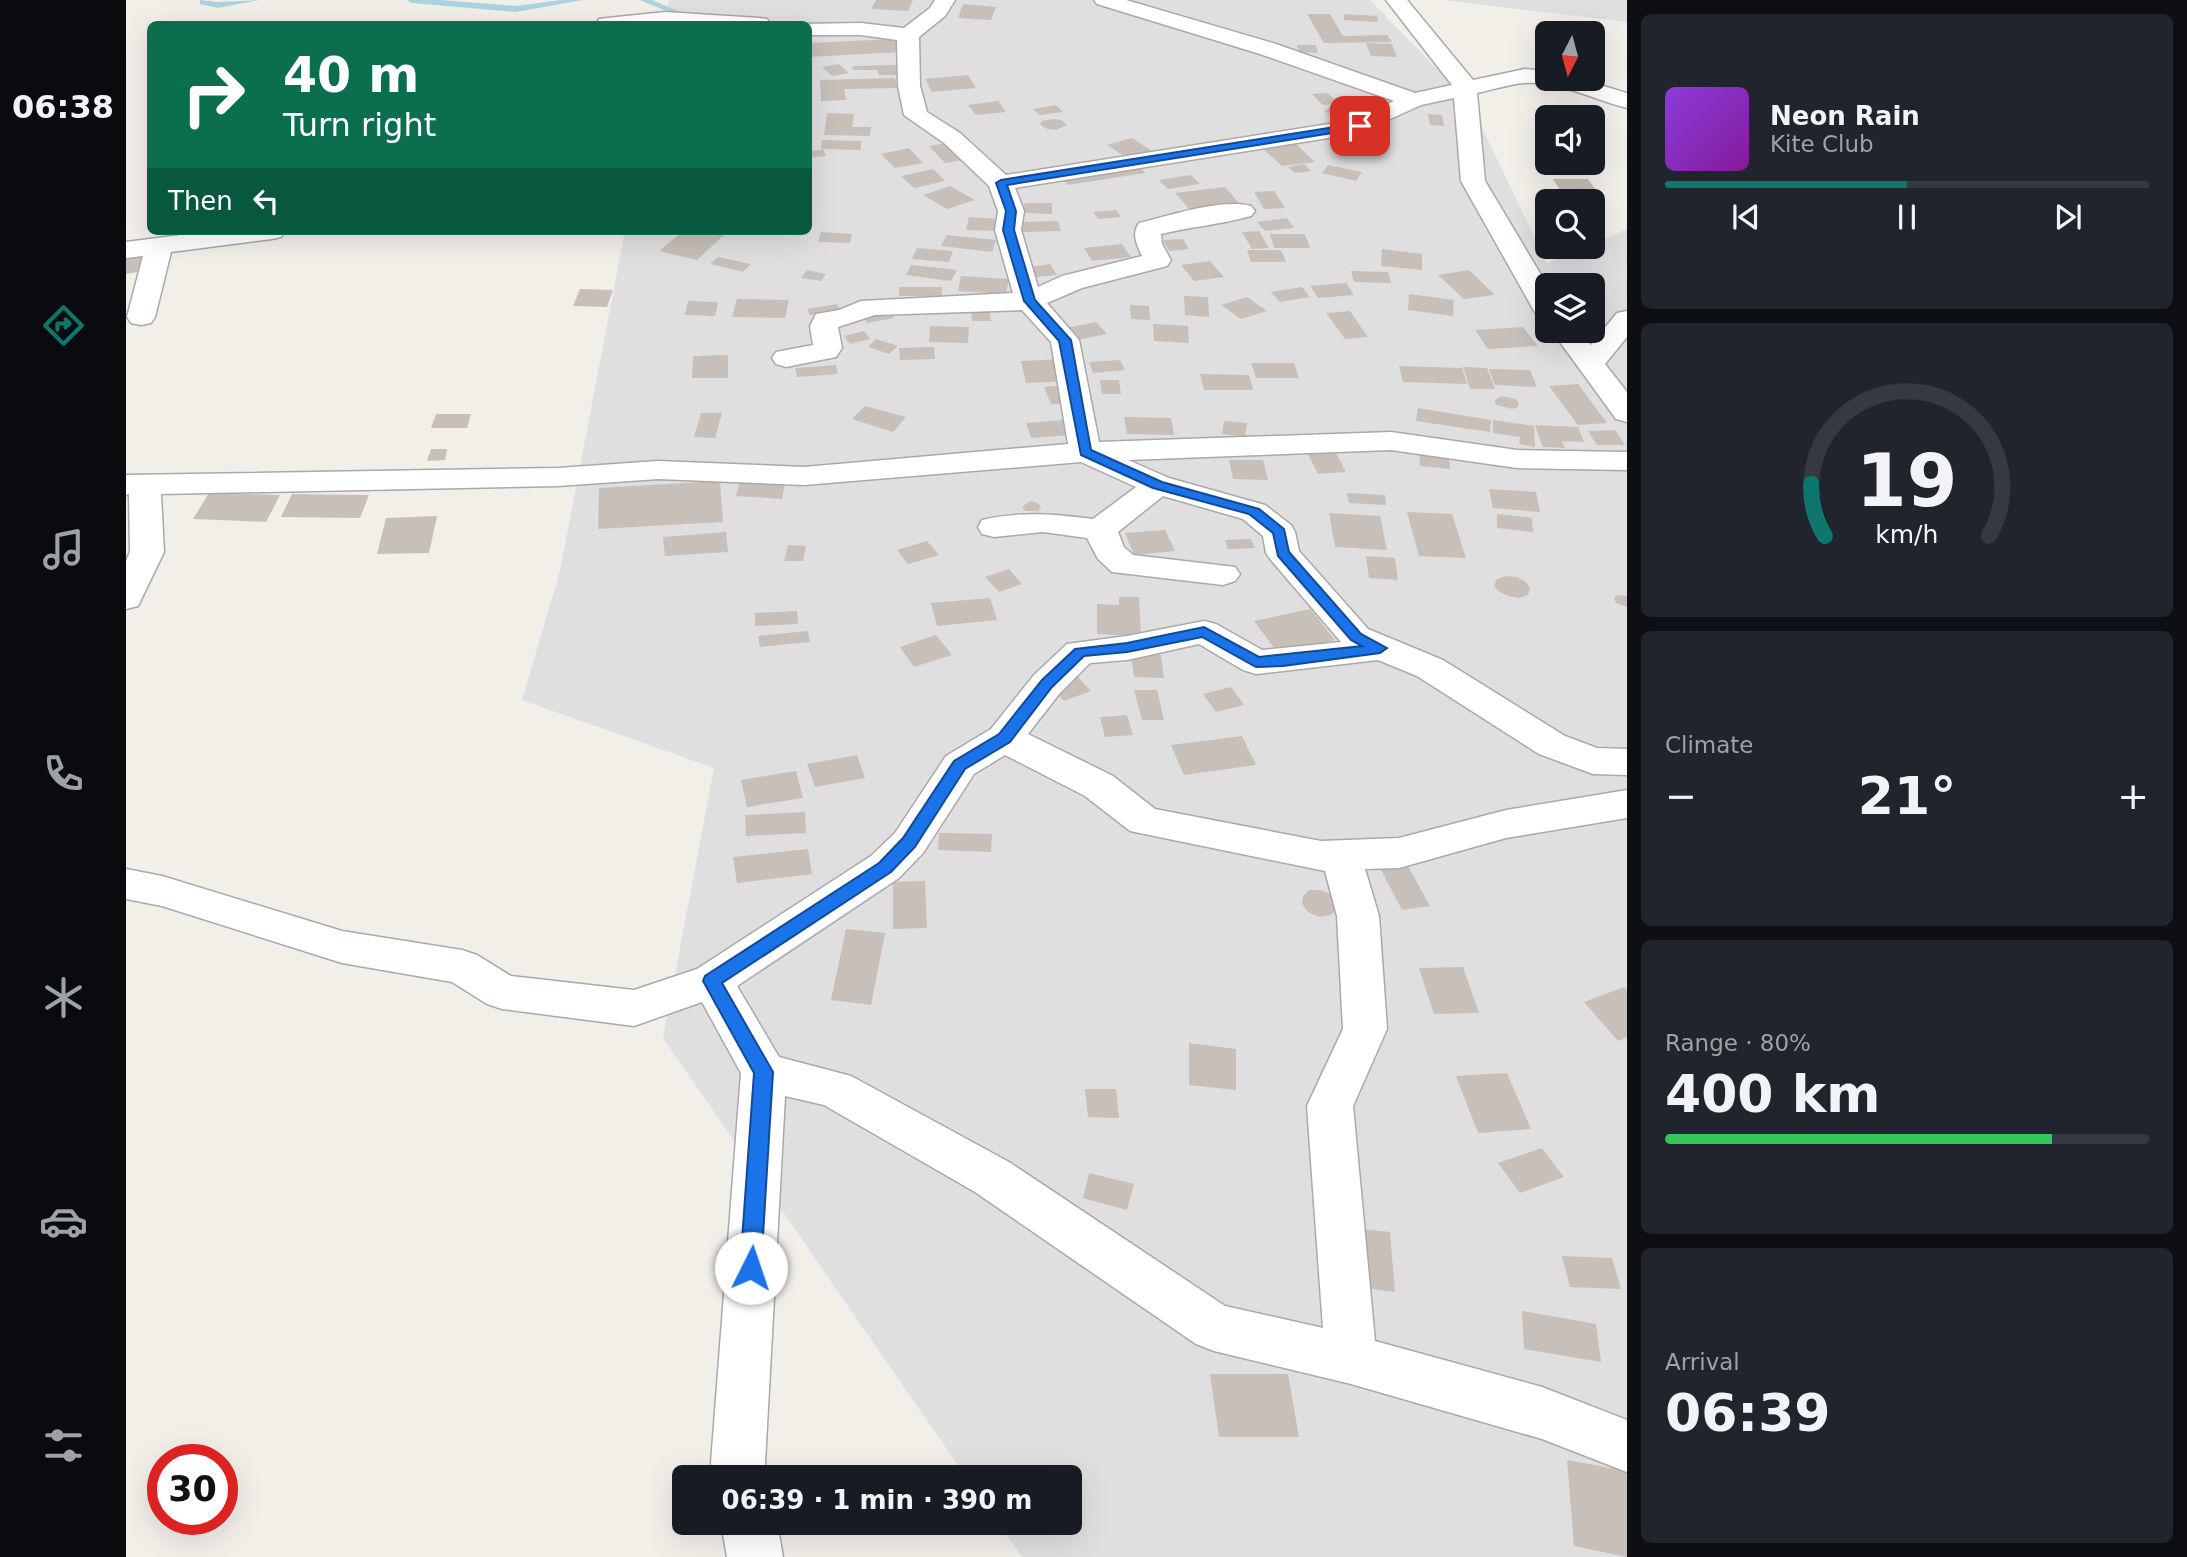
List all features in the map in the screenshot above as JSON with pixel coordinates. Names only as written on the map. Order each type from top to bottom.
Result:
[{"type":"street","points":[[609,21],[620,0]]},
{"type":"street","points":[[812,29],[861,29],[908,35],[938,12],[945,0]]},
{"type":"street","points":[[1104,0],[1268,49],[1414,100]]},
{"type":"street","points":[[1396,0],[1461,79],[1465,89],[1472,181],[1535,289]]},
{"type":"street","points":[[908,35],[909,86],[916,115],[951,138],[1001,183],[1011,211],[1008,230],[1029,301],[1065,340],[1085,452]]},
{"type":"street","points":[[1001,183],[1360,126],[1414,100],[1525,76],[1535,77]]},
{"type":"street","points":[[1598,91],[1627,101]]},
{"type":"street","points":[[786,358],[823,353],[828,348],[824,326],[826,320],[844,318],[871,307],[1029,301],[1072,282],[1158,260],[1149,244],[1148,229],[1203,216],[1242,212]]},
{"type":"street","points":[[126,250],[241,235]]},
{"type":"street","points":[[142,317],[159,246]]},
{"type":"street","points":[[1591,363],[1627,319]]},
{"type":"street","points":[[1575,343],[1627,414]]},
{"type":"street","points":[[126,598],[147,552],[135,484],[558,477],[658,470],[804,476],[1085,452],[1391,441],[1517,459],[1627,461]]},
{"type":"street","points":[[1085,452],[1157,485],[1254,512],[1279,532],[1283,553],[1356,637],[1430,668],[1552,745],[1610,761],[1627,796]]},
{"type":"street","points":[[994,527],[1043,522],[1100,530],[1157,485]]},
{"type":"street","points":[[1100,530],[1111,552],[1124,565],[1223,573]]},
{"type":"street","points":[[126,884],[162,891],[342,947],[462,967],[502,992],[634,1008],[712,981],[885,867],[909,843],[960,765],[1004,738],[1047,684],[1080,652],[1127,648],[1204,632],[1256,662],[1283,662],[1380,648]]},
{"type":"street","points":[[1004,738],[1099,786],[1144,821],[1321,856],[1399,853],[1506,824],[1627,804]]},
{"type":"street","points":[[1341,855],[1357,916],[1364,1029],[1330,1105],[1351,1359]]},
{"type":"street","points":[[712,981],[764,1072],[738,1465]]},
{"type":"street","points":[[764,1072],[835,1089],[992,1177],[1214,1327],[1351,1359],[1542,1413],[1627,1446]]},
{"type":"street","points":[[751,1535],[755,1557]]},
{"type":"shaded area","points":[[669,0],[1370,0],[1470,103],[1535,238],[1535,259],[1545,259],[1547,263],[1557,259],[1605,259],[1605,239],[1627,229],[1627,1557],[1022,1557],[1006,1535],[1082,1535],[1082,1465],[958,1465],[663,1038],[714,768],[522,700],[560,571],[624,235],[812,235],[812,21],[665,21]]},
{"type":"shaded area","points":[[1443,0],[1627,0],[1627,22]]},
{"type":"building","points":[[876,0],[913,0],[908,11],[871,9]]},
{"type":"building","points":[[963,4],[996,7],[991,20],[958,18]]},
{"type":"building","points":[[1307,14],[1330,14],[1343,36],[1387,35],[1392,42],[1324,43]]},
{"type":"building","points":[[1344,14],[1377,16],[1378,22],[1344,20]]},
{"type":"building","points":[[895,39],[900,52],[812,57],[812,43]]},
{"type":"building","points":[[1366,43],[1392,44],[1397,57],[1371,56]]},
{"type":"building","points":[[1297,45],[1316,45],[1318,53],[1299,52]]},
{"type":"building","points":[[839,64],[849,73],[832,76],[822,67]]},
{"type":"building","points":[[896,65],[898,75],[879,75],[877,70],[853,70],[852,66]]},
{"type":"building","points":[[968,75],[976,88],[932,92],[925,79]]},
{"type":"building","points":[[895,78],[897,88],[844,89],[846,100],[821,101],[820,80]]},
{"type":"building","points":[[1328,93],[1339,104],[1323,105],[1312,94]]},
{"type":"building","points":[[998,101],[1006,112],[976,115],[968,105]]},
{"type":"building","points":[[1056,105],[1063,112],[1040,115],[1033,109]]},
{"type":"building","points":[[1332,105],[1362,113],[1354,120],[1324,112]]},
{"type":"building","points":[[827,113],[854,114],[852,127],[871,127],[870,136],[824,135]]},
{"type":"building","points":[[1428,114],[1442,115],[1444,126],[1430,125]]},
{"type":"building","points":[[1053,119],[1061,120],[1067,125],[1056,130],[1047,129],[1040,124]]},
{"type":"building","points":[[1132,138],[1152,151],[1127,158],[1107,145]]},
{"type":"building","points":[[822,140],[861,141],[861,150],[823,149],[826,156],[812,158],[812,151],[821,150]]},
{"type":"building","points":[[953,142],[969,159],[945,163],[929,146]]},
{"type":"building","points":[[1295,143],[1315,162],[1282,166],[1262,148]]},
{"type":"building","points":[[909,148],[923,163],[895,168],[881,154]]},
{"type":"building","points":[[1137,164],[1145,173],[1068,185],[1060,176]]},
{"type":"building","points":[[1304,164],[1311,171],[1295,173],[1288,167]]},
{"type":"building","points":[[1328,165],[1362,172],[1356,181],[1322,173]]},
{"type":"building","points":[[933,169],[945,181],[914,188],[901,176]]},
{"type":"building","points":[[1191,175],[1200,184],[1168,189],[1159,180]]},
{"type":"building","points":[[1553,179],[1588,179],[1595,189],[1559,189]]},
{"type":"building","points":[[950,186],[975,200],[947,209],[923,195]]},
{"type":"building","points":[[1225,187],[1240,204],[1190,210],[1175,193]]},
{"type":"building","points":[[1274,191],[1285,208],[1264,209],[1254,192]]},
{"type":"building","points":[[1024,203],[1052,203],[1052,214],[1025,213]]},
{"type":"building","points":[[1116,210],[1121,217],[1099,219],[1093,212]]},
{"type":"building","points":[[969,217],[1001,219],[999,231],[966,230]]},
{"type":"building","points":[[1287,218],[1294,228],[1265,231],[1257,222]]},
{"type":"building","points":[[1058,221],[1061,231],[1023,232],[1020,222]]},
{"type":"building","points":[[1259,231],[1269,248],[1252,249],[1242,232]]},
{"type":"building","points":[[821,232],[852,234],[850,243],[818,242]]},
{"type":"building","points":[[1270,234],[1305,234],[1310,248],[1274,248]]},
{"type":"building","points":[[678,235],[724,235],[697,260],[659,251]]},
{"type":"building","points":[[947,235],[996,240],[992,252],[941,246]]},
{"type":"building","points":[[1183,239],[1189,249],[1169,251],[1163,240]]},
{"type":"building","points":[[1122,244],[1131,257],[1092,261],[1084,248]]},
{"type":"building","points":[[917,248],[953,251],[949,262],[912,259]]},
{"type":"building","points":[[1382,249],[1422,254],[1422,270],[1381,266]]},
{"type":"building","points":[[1247,250],[1281,250],[1286,262],[1251,262]]},
{"type":"building","points":[[140,253],[143,271],[126,274],[126,256]]},
{"type":"building","points":[[718,257],[751,264],[743,272],[710,264]]},
{"type":"building","points":[[1210,261],[1224,277],[1194,281],[1181,265]]},
{"type":"building","points":[[1050,264],[1057,275],[1036,277],[1030,267]]},
{"type":"building","points":[[911,265],[957,270],[951,281],[906,275]]},
{"type":"building","points":[[807,270],[826,274],[821,281],[801,278]]},
{"type":"building","points":[[1469,270],[1495,295],[1464,299],[1438,275]]},
{"type":"building","points":[[1351,271],[1388,272],[1391,283],[1354,282]]},
{"type":"building","points":[[961,276],[1009,279],[1006,294],[958,291]]},
{"type":"building","points":[[1346,283],[1354,295],[1318,298],[1310,286]]},
{"type":"building","points":[[899,287],[942,287],[942,296],[899,296]]},
{"type":"building","points":[[1302,287],[1310,297],[1280,302],[1271,292]]},
{"type":"building","points":[[580,289],[613,290],[607,307],[573,306]]},
{"type":"building","points":[[1409,294],[1454,300],[1453,316],[1408,310]]},
{"type":"building","points":[[1184,296],[1208,297],[1209,317],[1185,315]]},
{"type":"building","points":[[1247,297],[1267,311],[1241,319],[1221,305]]},
{"type":"building","points":[[737,299],[789,300],[785,318],[732,317]]},
{"type":"building","points":[[688,301],[718,302],[715,316],[685,315]]},
{"type":"building","points":[[837,304],[841,310],[810,315],[807,309]]},
{"type":"building","points":[[1130,305],[1149,306],[1150,320],[1131,319]]},
{"type":"building","points":[[971,308],[989,308],[991,321],[972,321]]},
{"type":"building","points":[[889,310],[894,318],[867,323],[862,314]]},
{"type":"building","points":[[1350,311],[1368,337],[1345,339],[1326,313]]},
{"type":"building","points":[[1096,322],[1107,334],[1077,340],[1066,328]]},
{"type":"building","points":[[1153,324],[1188,326],[1189,343],[1154,341]]},
{"type":"building","points":[[930,326],[969,327],[968,343],[929,342]]},
{"type":"building","points":[[1523,327],[1538,346],[1488,349],[1475,330]]},
{"type":"building","points":[[864,331],[870,339],[850,344],[844,336]]},
{"type":"building","points":[[876,339],[898,346],[889,354],[868,347]]},
{"type":"building","points":[[934,347],[935,359],[900,360],[899,348]]},
{"type":"building","points":[[728,355],[728,378],[692,378],[693,356]]},
{"type":"building","points":[[1065,359],[1072,381],[1026,383],[1021,361]]},
{"type":"building","points":[[1120,360],[1125,370],[1093,373],[1089,362]]},
{"type":"building","points":[[1251,363],[1294,363],[1299,378],[1256,378]]},
{"type":"building","points":[[836,365],[838,374],[797,377],[795,368]]},
{"type":"building","points":[[1399,366],[1462,368],[1467,384],[1403,382]]},
{"type":"building","points":[[1463,367],[1487,368],[1495,389],[1470,389]]},
{"type":"building","points":[[1489,369],[1530,370],[1537,387],[1495,385]]},
{"type":"building","points":[[1200,374],[1249,375],[1253,390],[1204,390]]},
{"type":"building","points":[[1100,380],[1119,380],[1121,394],[1102,394]]},
{"type":"building","points":[[1578,384],[1607,423],[1578,425],[1549,386]]},
{"type":"building","points":[[1068,385],[1076,403],[1051,404],[1044,387]]},
{"type":"building","points":[[1501,396],[1516,399],[1518,407],[1512,409],[1497,405],[1494,401]]},
{"type":"building","points":[[865,406],[906,417],[893,432],[852,419]]},
{"type":"building","points":[[1418,408],[1491,420],[1490,432],[1416,421]]},
{"type":"building","points":[[701,413],[722,413],[715,438],[694,437]]},
{"type":"building","points":[[436,414],[471,414],[467,428],[431,428]]},
{"type":"building","points":[[1124,417],[1171,418],[1174,435],[1127,434]]},
{"type":"building","points":[[1064,420],[1069,435],[1031,438],[1026,423]]},
{"type":"building","points":[[1493,420],[1534,426],[1535,447],[1519,444],[1520,437],[1493,433]]},
{"type":"building","points":[[1224,421],[1247,423],[1245,437],[1222,434]]},
{"type":"building","points":[[1535,425],[1578,427],[1584,442],[1562,441],[1565,448],[1543,447]]},
{"type":"building","points":[[1615,430],[1625,445],[1597,445],[1588,431]]},
{"type":"building","points":[[431,449],[447,449],[445,460],[427,461]]},
{"type":"building","points":[[1419,450],[1449,453],[1450,469],[1420,466]]},
{"type":"building","points":[[1335,451],[1346,472],[1318,474],[1308,454]]},
{"type":"building","points":[[1229,460],[1263,460],[1268,480],[1233,479]]},
{"type":"building","points":[[741,477],[786,479],[782,499],[736,496]]},
{"type":"building","points":[[720,481],[723,522],[598,529],[599,488]]},
{"type":"building","points":[[1489,489],[1536,492],[1540,512],[1493,508]]},
{"type":"building","points":[[209,493],[280,495],[266,522],[193,519]]},
{"type":"building","points":[[1347,493],[1385,495],[1386,505],[1349,503]]},
{"type":"building","points":[[292,494],[369,495],[360,518],[281,517]]},
{"type":"building","points":[[1030,501],[1038,503],[1041,507],[1038,511],[1025,511],[1022,507]]},
{"type":"building","points":[[1407,512],[1452,514],[1466,558],[1419,556]]},
{"type":"building","points":[[1329,513],[1380,516],[1387,550],[1335,547]]},
{"type":"building","points":[[1497,514],[1532,518],[1533,532],[1497,528]]},
{"type":"building","points":[[437,516],[429,553],[377,554],[386,518]]},
{"type":"building","points":[[1165,530],[1175,551],[1134,555],[1125,533]]},
{"type":"building","points":[[726,532],[728,552],[665,556],[663,537]]},
{"type":"building","points":[[1251,539],[1255,548],[1228,549],[1225,540]]},
{"type":"building","points":[[927,541],[939,555],[908,564],[897,550]]},
{"type":"building","points":[[788,545],[806,546],[803,561],[784,561]]},
{"type":"building","points":[[1366,556],[1395,558],[1398,580],[1369,578]]},
{"type":"building","points":[[1009,569],[1022,584],[999,592],[985,577]]},
{"type":"building","points":[[1517,577],[1526,582],[1530,589],[1528,595],[1519,598],[1498,591],[1494,585],[1497,579]]},
{"type":"building","points":[[1617,595],[1627,596],[1627,607],[1616,603],[1614,598]]},
{"type":"building","points":[[1119,597],[1139,597],[1141,636],[1097,634],[1097,604],[1119,605]]},
{"type":"building","points":[[990,598],[997,620],[937,626],[931,603]]},
{"type":"building","points":[[1310,609],[1335,640],[1278,653],[1254,621]]},
{"type":"building","points":[[797,611],[798,624],[755,626],[755,613]]},
{"type":"building","points":[[808,631],[810,642],[760,647],[758,636]]},
{"type":"building","points":[[936,635],[952,655],[914,667],[900,647]]},
{"type":"building","points":[[1131,654],[1161,655],[1164,678],[1134,677]]},
{"type":"building","points":[[1078,677],[1091,691],[1064,701],[1051,688]]},
{"type":"building","points":[[1231,687],[1244,705],[1216,712],[1203,694]]},
{"type":"building","points":[[1134,690],[1157,690],[1164,720],[1142,720]]},
{"type":"building","points":[[1127,715],[1133,735],[1105,737],[1100,717]]},
{"type":"building","points":[[1242,736],[1256,765],[1184,775],[1171,745]]},
{"type":"building","points":[[857,755],[865,778],[815,787],[807,764]]},
{"type":"building","points":[[796,771],[803,798],[747,807],[741,780]]},
{"type":"building","points":[[805,812],[806,833],[746,836],[745,815]]},
{"type":"building","points":[[939,833],[992,834],[991,852],[938,850]]},
{"type":"building","points":[[808,849],[812,874],[737,883],[733,857]]},
{"type":"building","points":[[1408,866],[1430,906],[1402,910],[1381,870]]},
{"type":"building","points":[[925,881],[927,928],[893,929],[893,882]]},
{"type":"building","points":[[1309,890],[1331,894],[1338,902],[1337,910],[1330,915],[1319,917],[1308,912],[1302,904],[1303,896]]},
{"type":"building","points":[[846,929],[885,933],[871,1005],[831,1000]]},
{"type":"building","points":[[1463,967],[1479,1013],[1434,1014],[1419,968]]},
{"type":"building","points":[[1624,987],[1627,991],[1627,1037],[1618,1041],[1584,1002]]},
{"type":"building","points":[[1189,1043],[1236,1049],[1236,1090],[1189,1085]]},
{"type":"building","points":[[1507,1073],[1531,1129],[1478,1133],[1456,1076]]},
{"type":"building","points":[[1085,1089],[1116,1089],[1119,1118],[1088,1117]]},
{"type":"building","points":[[1542,1148],[1564,1177],[1520,1193],[1498,1163]]},
{"type":"building","points":[[1089,1173],[1134,1184],[1127,1210],[1083,1198]]},
{"type":"building","points":[[1361,1229],[1390,1232],[1395,1292],[1366,1288]]},
{"type":"building","points":[[1562,1256],[1612,1258],[1621,1289],[1570,1287]]},
{"type":"building","points":[[1522,1311],[1596,1324],[1601,1362],[1524,1349]]},
{"type":"building","points":[[1210,1374],[1288,1374],[1299,1437],[1219,1437]]},
{"type":"building","points":[[1567,1460],[1627,1471],[1627,1557],[1574,1546]]},
{"type":"waterway","points":[[203,2],[218,5],[256,0]]},
{"type":"waterway","points":[[411,0],[516,9],[579,0]]},
{"type":"waterway","points":[[644,0],[674,11]]},
{"type":"route","points":[[751,1268],[764,1072],[712,981],[885,867],[909,843],[960,765],[1004,738],[1047,684],[1080,652],[1127,648],[1204,632],[1256,662],[1283,662],[1380,648],[1356,637],[1283,553],[1279,532],[1254,512],[1157,485],[1085,452],[1065,340],[1029,301],[1021,266],[1008,230],[1011,211],[1001,183],[1360,126]]}]
